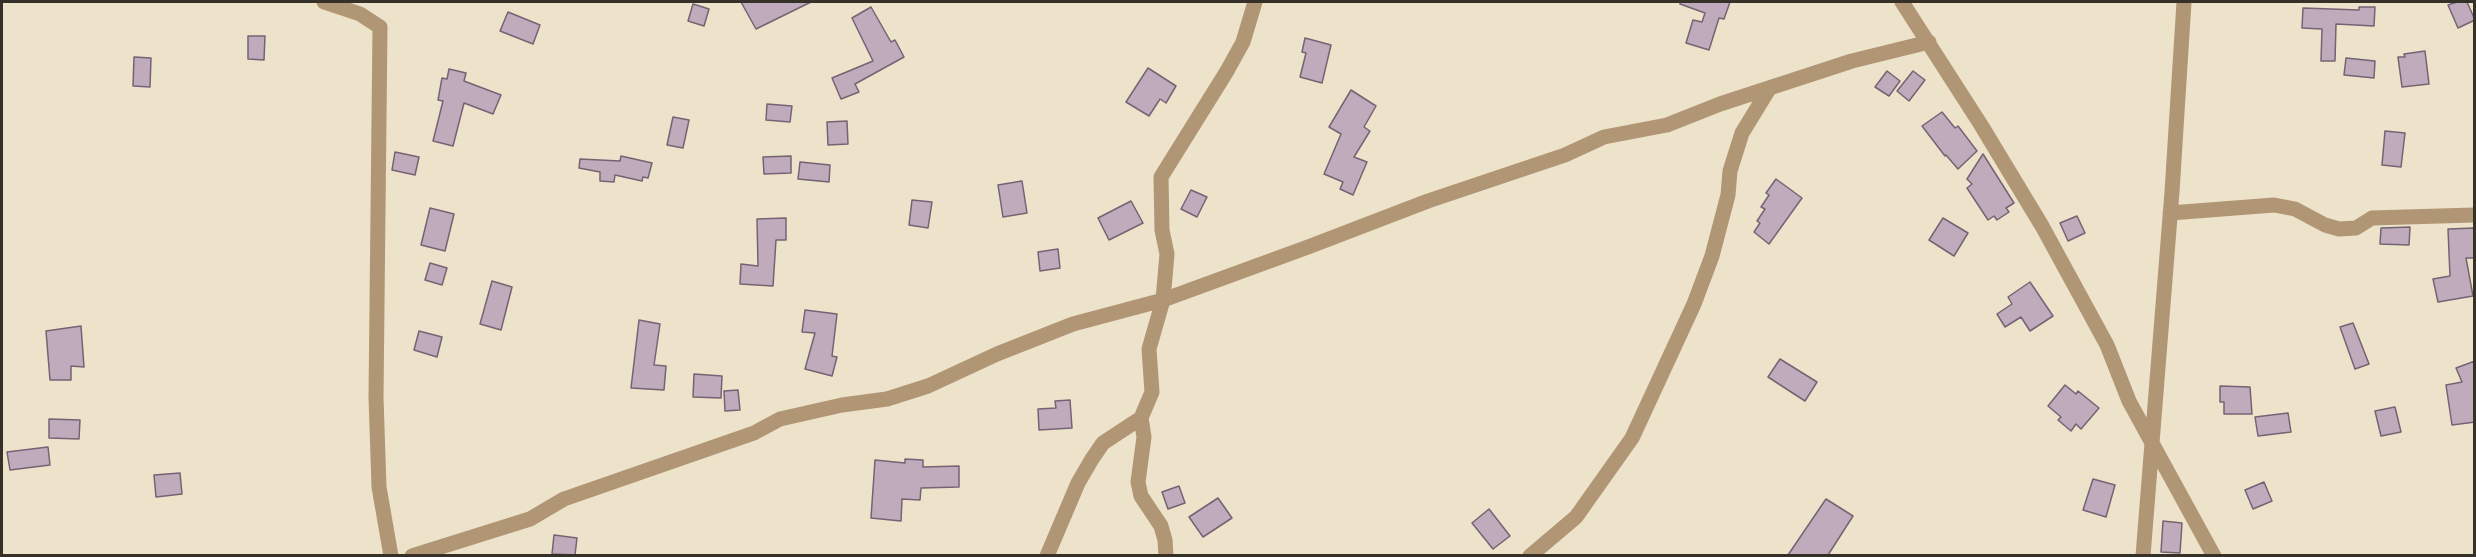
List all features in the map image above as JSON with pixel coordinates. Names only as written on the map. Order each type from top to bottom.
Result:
[{"type":"street","points":[[324,2],[360,14],[380,27],[376,397],[379,487],[391,555]]},
{"type":"street","points":[[1166,555],[1161,526],[1141,496],[1138,482],[1144,437],[1141,418],[1152,392],[1149,349],[1163,300],[1167,254],[1162,230],[1161,177],[1233,61],[1243,42],[1255,2]]},
{"type":"street","points":[[1902,2],[2042,226],[2107,345],[2129,401],[2214,555]]},
{"type":"street","points":[[2143,555],[2153,446],[2184,2]]},
{"type":"street","points":[[412,555],[530,519],[564,499],[754,433],[780,420],[842,405],[887,399],[928,386],[997,354],[1073,324],[1163,300],[1428,201],[1564,155],[1604,137],[1668,125],[1720,104],[1852,62],[1929,42]]},
{"type":"street","points":[[1530,555],[1544,546],[1576,517],[1632,438],[1694,304],[1712,256],[1728,195],[1730,171],[1742,133],[1769,89]]},
{"type":"street","points":[[2170,213],[2274,205],[2295,209],[2339,230],[2356,228],[2372,218],[2475,215]]},
{"type":"street","points":[[1047,555],[1077,483],[1103,443],[1141,418]]},
{"type":"building","points":[[741,2],[811,2],[756,29]]},
{"type":"building","points":[[1680,2],[1730,2],[1724,19],[1719,18],[1709,50],[1686,43],[1693,20],[1702,22],[1705,13],[1680,4]]},
{"type":"building","points":[[2467,2],[2475,20],[2458,28],[2448,5]]},
{"type":"building","points":[[693,4],[709,9],[704,26],[688,21]]},
{"type":"building","points":[[871,7],[891,42],[895,40],[904,57],[855,84],[859,92],[841,99],[832,78],[873,61],[852,18]]},
{"type":"building","points":[[2359,7],[2375,7],[2374,26],[2336,24],[2335,61],[2321,61],[2322,29],[2302,28],[2303,8],[2359,10]]},
{"type":"building","points":[[508,12],[540,25],[533,44],[500,31]]},
{"type":"building","points":[[248,36],[265,36],[264,60],[248,59]]},
{"type":"building","points":[[1305,38],[1331,45],[1322,83],[1300,77],[1306,53],[1302,52]]},
{"type":"building","points":[[2425,51],[2429,84],[2402,87],[2398,57]]},
{"type":"building","points":[[134,57],[151,58],[150,87],[133,86]]},
{"type":"building","points":[[2346,58],[2375,61],[2374,78],[2344,75]]},
{"type":"building","points":[[1148,68],[1176,86],[1166,103],[1160,99],[1149,116],[1126,102]]},
{"type":"building","points":[[449,69],[466,73],[464,81],[501,95],[493,114],[464,103],[453,146],[433,141],[443,101],[438,100],[442,78],[447,79]]},
{"type":"building","points":[[1887,71],[1900,81],[1889,96],[1875,87]]},
{"type":"building","points":[[1913,71],[1925,80],[1909,101],[1897,91]]},
{"type":"building","points":[[1351,90],[1376,106],[1364,127],[1370,131],[1354,157],[1367,162],[1353,195],[1340,189],[1343,182],[1324,174],[1341,134],[1329,127]]},
{"type":"building","points":[[767,104],[792,106],[790,122],[766,120]]},
{"type":"building","points":[[1942,112],[1955,128],[1958,126],[1977,151],[1958,169],[1922,126]]},
{"type":"building","points":[[673,117],[689,120],[683,148],[667,145]]},
{"type":"building","points":[[847,121],[848,144],[828,145],[827,122]]},
{"type":"building","points":[[2385,131],[2405,133],[2401,167],[2382,165]]},
{"type":"building","points":[[395,152],[419,157],[415,175],[392,170]]},
{"type":"building","points":[[1983,154],[2014,203],[2006,208],[2009,212],[1997,220],[1994,216],[1988,220],[1967,188],[1972,184],[1967,179]]},
{"type":"building","points":[[621,156],[652,163],[648,178],[643,177],[642,181],[615,175],[614,182],[600,181],[600,172],[579,168],[580,159],[620,161]]},
{"type":"building","points":[[791,156],[791,173],[764,174],[763,157]]},
{"type":"building","points":[[800,162],[830,165],[829,182],[798,179]]},
{"type":"building","points":[[1776,179],[1802,198],[1769,244],[1754,232],[1760,223],[1757,221],[1765,209],[1761,207],[1769,195],[1766,193]]},
{"type":"building","points":[[1022,181],[1027,213],[1003,217],[998,185]]},
{"type":"building","points":[[1191,190],[1207,197],[1197,217],[1181,209]]},
{"type":"building","points":[[912,200],[932,202],[928,228],[909,225]]},
{"type":"building","points":[[1131,201],[1143,223],[1109,240],[1098,218]]},
{"type":"building","points":[[430,208],[454,214],[445,251],[421,245]]},
{"type":"building","points":[[2077,216],[2085,233],[2068,241],[2060,223]]},
{"type":"building","points":[[786,218],[786,240],[776,240],[773,286],[740,284],[741,264],[758,266],[757,219]]},
{"type":"building","points":[[1943,218],[1968,233],[1954,256],[1929,240]]},
{"type":"building","points":[[2410,227],[2409,245],[2380,244],[2381,228]]},
{"type":"building","points":[[2474,228],[2475,258],[2466,258],[2473,296],[2438,302],[2433,279],[2450,276],[2448,229]]},
{"type":"building","points":[[1058,249],[1060,268],[1040,271],[1038,252]]},
{"type":"building","points":[[430,263],[447,268],[442,285],[425,280]]},
{"type":"building","points":[[492,281],[512,287],[501,330],[480,324]]},
{"type":"building","points":[[2030,282],[2053,316],[2030,331],[2021,317],[2005,327],[1997,314],[2012,304],[2008,297]]},
{"type":"building","points":[[805,310],[837,314],[832,356],[837,357],[832,376],[805,369],[815,333],[802,332]]},
{"type":"building","points":[[639,320],[660,324],[654,365],[666,366],[664,390],[631,388]]},
{"type":"building","points":[[2353,323],[2369,364],[2355,369],[2340,327]]},
{"type":"building","points":[[81,326],[84,367],[71,366],[71,380],[50,380],[46,331]]},
{"type":"building","points":[[419,331],[442,337],[437,357],[414,350]]},
{"type":"building","points":[[1780,359],[1817,382],[1805,401],[1768,377]]},
{"type":"building","points":[[2475,361],[2475,422],[2452,425],[2446,385],[2462,382],[2456,368]]},
{"type":"building","points":[[694,374],[722,376],[721,398],[693,397]]},
{"type":"building","points":[[2065,385],[2076,394],[2078,391],[2099,408],[2081,429],[2076,424],[2071,431],[2058,420],[2061,417],[2048,406]]},
{"type":"building","points":[[2220,386],[2250,387],[2252,414],[2224,414],[2224,402],[2220,402]]},
{"type":"building","points":[[738,390],[740,410],[725,411],[724,391]]},
{"type":"building","points":[[1070,400],[1072,428],[1039,430],[1038,409],[1056,408],[1055,401]]},
{"type":"building","points":[[2395,407],[2401,432],[2381,436],[2375,411]]},
{"type":"building","points":[[2288,413],[2291,432],[2258,436],[2255,417]]},
{"type":"building","points":[[49,419],[80,420],[79,439],[49,438]]},
{"type":"building","points":[[48,447],[50,465],[10,470],[7,452]]},
{"type":"building","points":[[905,459],[923,460],[923,467],[959,466],[959,487],[921,488],[920,500],[902,499],[901,521],[871,518],[875,460],[905,463]]},
{"type":"building","points":[[180,473],[182,494],[156,497],[154,475]]},
{"type":"building","points":[[2093,479],[2115,485],[2106,517],[2083,510]]},
{"type":"building","points":[[2264,482],[2272,501],[2253,509],[2245,490]]},
{"type":"building","points":[[1179,486],[1185,503],[1168,509],[1162,492]]},
{"type":"building","points":[[1218,498],[1232,518],[1203,537],[1189,517]]},
{"type":"building","points":[[1826,499],[1853,516],[1828,555],[1788,555]]},
{"type":"building","points":[[1489,509],[1510,536],[1493,549],[1472,523]]},
{"type":"building","points":[[2163,521],[2182,523],[2180,553],[2161,552]]},
{"type":"building","points":[[554,535],[577,538],[575,555],[552,554]]}]
